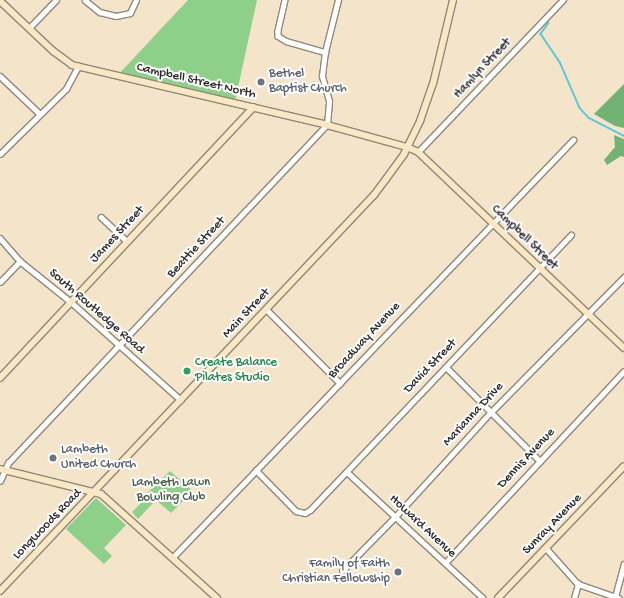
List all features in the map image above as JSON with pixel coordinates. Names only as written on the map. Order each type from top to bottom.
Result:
[{"type":"street","points":[[30,28],[56,0]]},
{"type":"street","points":[[85,0],[100,12],[116,16],[130,13],[136,0]]},
{"type":"street","points":[[285,0],[278,36],[286,42],[325,52]]},
{"type":"street","points":[[327,126],[329,101],[322,76],[325,52],[338,0]]},
{"type":"street","name":"Main Street","points":[[96,491],[374,195],[404,154],[420,121],[433,84],[453,0]]},
{"type":"street","name":"Hamlyn Street","points":[[418,152],[563,0]]},
{"type":"street","name":"Campbell Street North","points":[[0,1],[53,51],[72,65],[254,107],[407,147]]},
{"type":"street","points":[[0,154],[66,88],[78,66]]},
{"type":"street","points":[[0,76],[40,114]]},
{"type":"street","name":"James Street","points":[[0,378],[126,241],[254,107]]},
{"type":"street","name":"Beattie Street","points":[[0,481],[3,470],[8,463],[327,126]]},
{"type":"street","name":"Broadway Avenue","points":[[173,557],[573,140]]},
{"type":"street","name":"Campbell Street","points":[[407,147],[418,152],[624,348]]},
{"type":"street","points":[[101,217],[126,241]]},
{"type":"street","name":"David Street","points":[[256,470],[296,511],[304,513],[310,510],[572,234]]},
{"type":"street","name":"South Routledge Road","points":[[0,238],[20,261],[71,302],[181,400]]},
{"type":"street","points":[[0,282],[20,261]]},
{"type":"street","name":"Marianna Drive","points":[[342,571],[395,517],[491,412],[624,277]]},
{"type":"street","points":[[266,309],[340,383]]},
{"type":"street","points":[[446,367],[540,461]]},
{"type":"street","name":"Dennis Avenue","points":[[445,563],[624,371]]},
{"type":"street","name":"Sunray Avenue","points":[[498,598],[624,466]]},
{"type":"street","points":[[3,470],[96,491],[110,500],[217,598]]},
{"type":"street","name":"Howard Avenue","points":[[347,472],[483,598]]},
{"type":"street","name":"Longwoods Road","points":[[0,591],[96,491]]},
{"type":"street","points":[[546,548],[578,584],[617,598],[624,564]]},
{"type":"street","points":[[574,598],[578,584]]},
{"type":"green space","points":[[188,0],[257,0],[234,106],[116,77]]},
{"type":"green space","points":[[624,84],[624,128],[615,126],[594,114]]},
{"type":"green space","points":[[614,135],[624,139],[624,157],[621,156],[607,165],[604,160],[615,147]]},
{"type":"green space","name":"Lambeth Lawn Bowling Club","points":[[170,471],[193,491],[171,513],[156,500],[138,519],[132,512],[147,497],[145,495]]},
{"type":"green space","points":[[96,498],[126,525],[104,548],[112,556],[104,564],[66,529]]},
{"type":"waterway","points":[[549,23],[541,34],[560,62],[580,108],[589,118],[624,136]]},
{"type":"place","name":"Bethel Baptist Church","points":[[261,82]]},
{"type":"place","name":"Create Balance Pilates Studio","points":[[187,371]]},
{"type":"place","name":"Lambeth United Church","points":[[53,458]]},
{"type":"place","name":"Family of Faith Christian Fellowship","points":[[398,572]]}]
